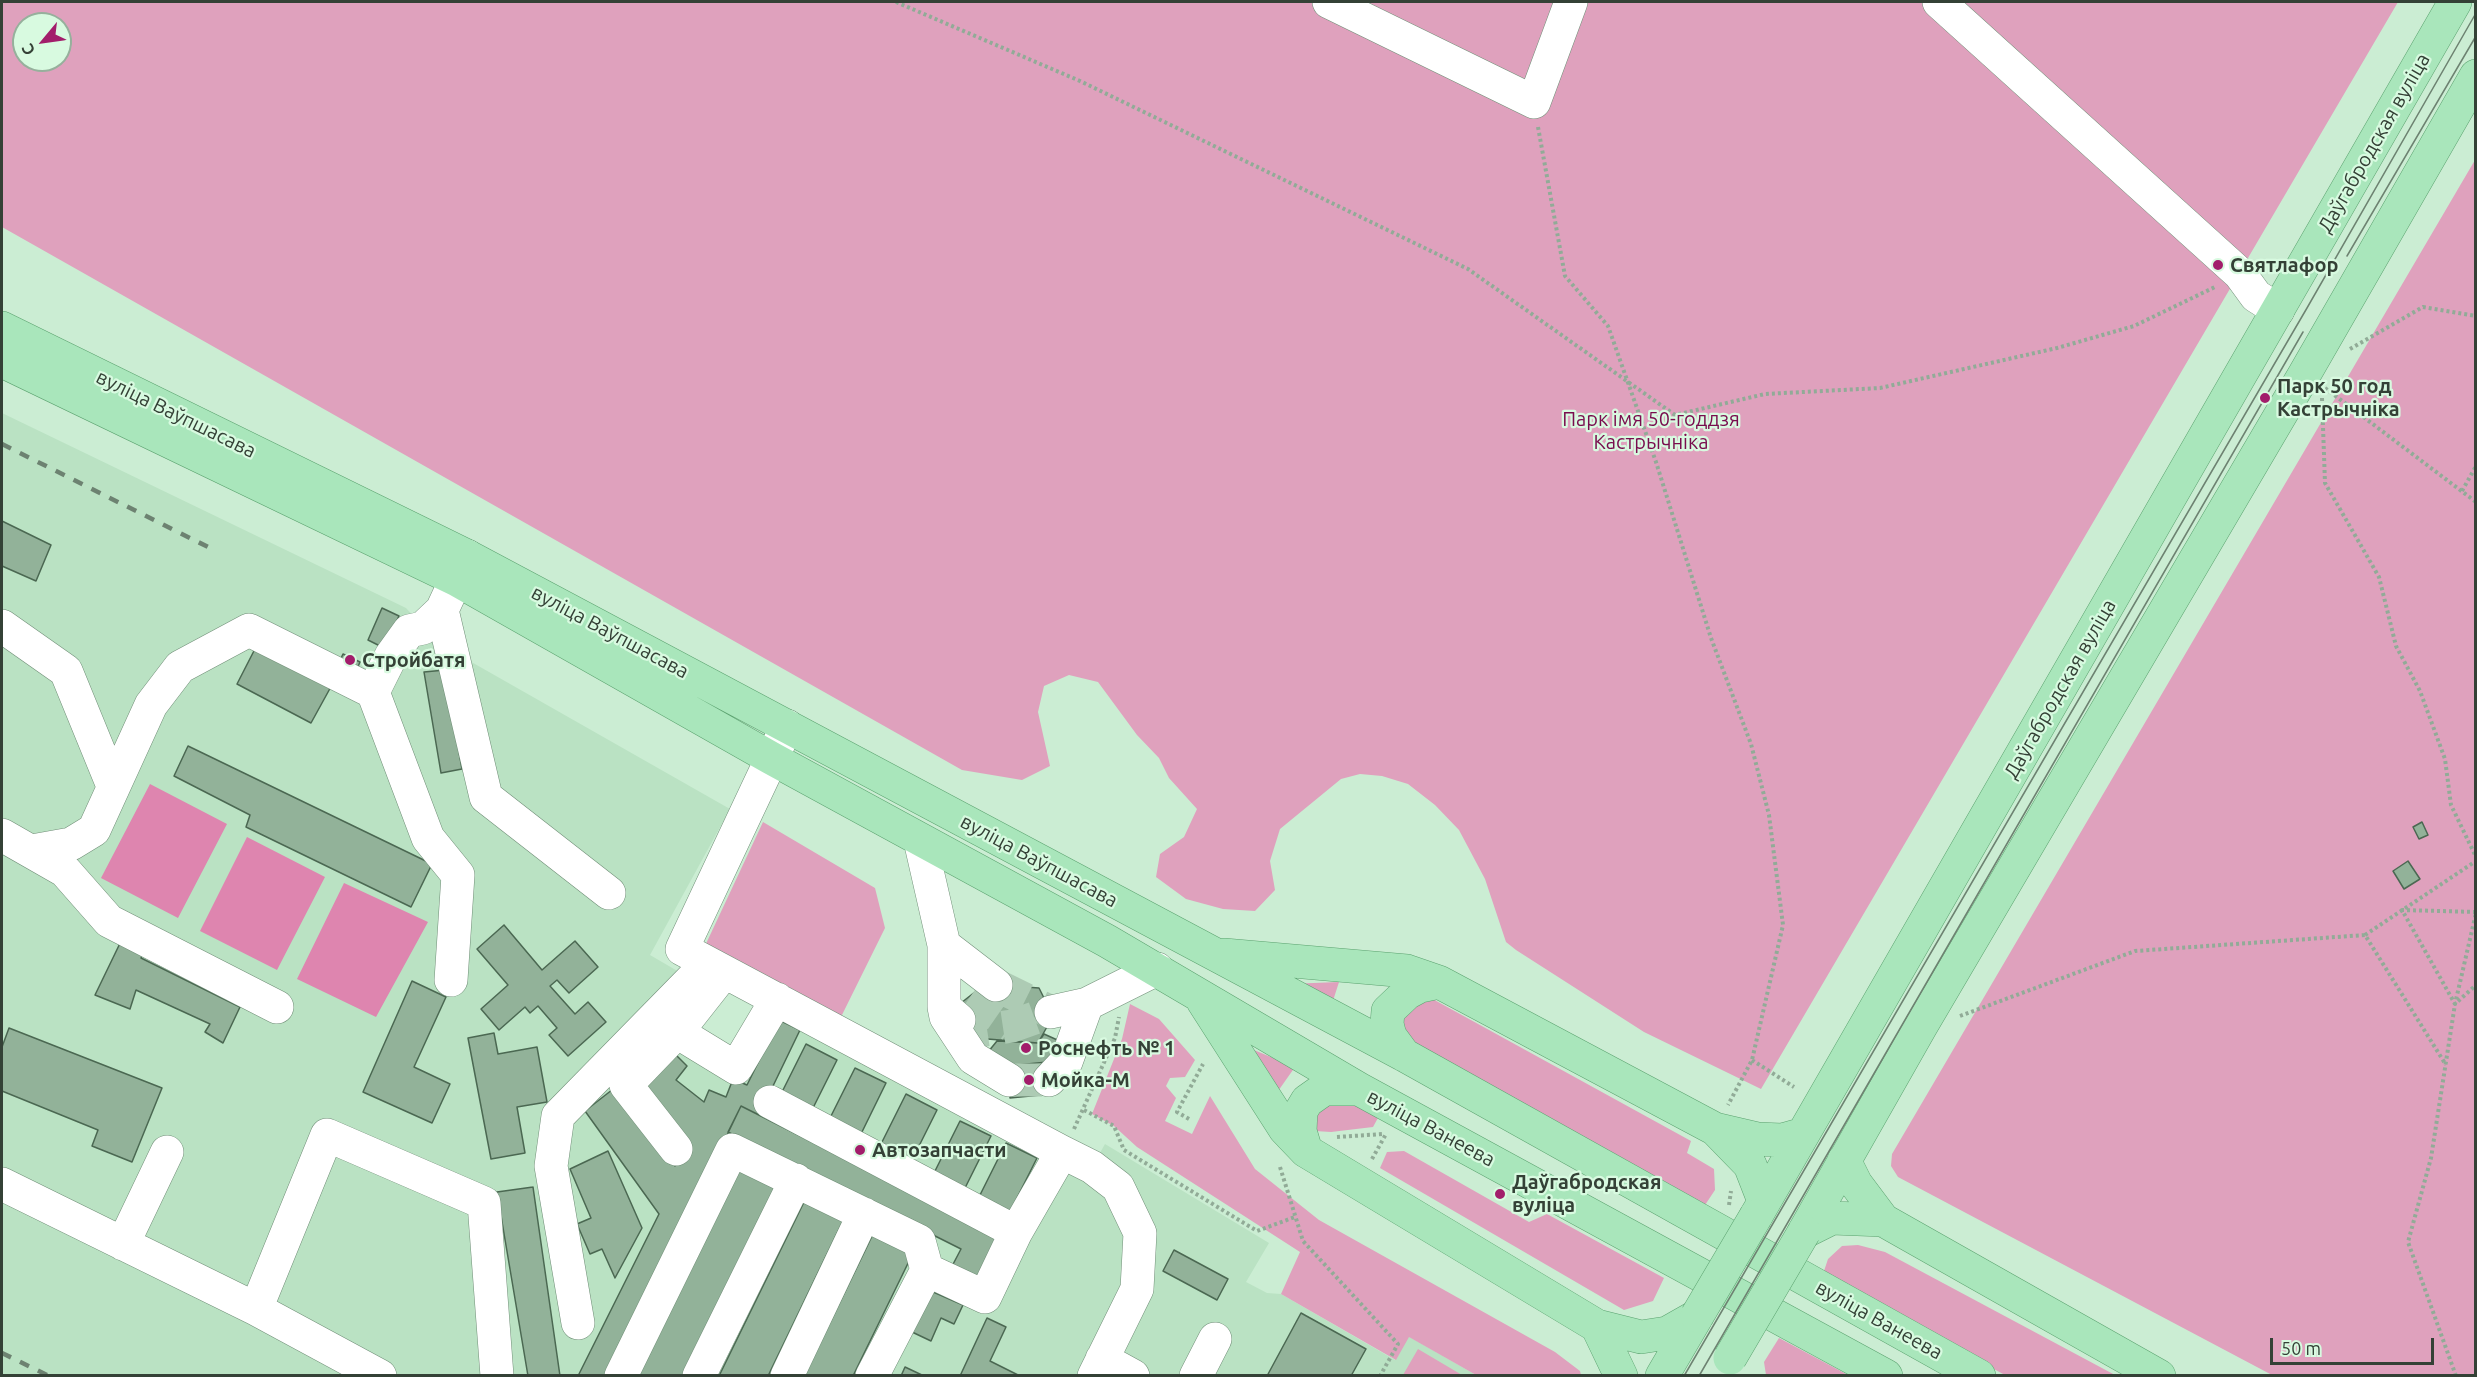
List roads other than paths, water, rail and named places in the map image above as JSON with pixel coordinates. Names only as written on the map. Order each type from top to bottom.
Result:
[{"type":"main road","name":"Даўгабродская вуліца","points":[[1662,1376],[2455,2]]},
{"type":"main road","points":[[1729,1370],[1844,1160],[2304,375],[2475,76]]},
{"type":"main road","name":"вуліца Ваўпшасава","points":[[2,328],[462,568],[787,726],[1211,954]]},
{"type":"main road","name":"вуліца Ваўпшасава","points":[[2,361],[462,568],[771,758],[1107,941]]},
{"type":"main road","name":"вуліца Ванеева","points":[[1107,941],[1359,1089],[1886,1376]]},
{"type":"main road","points":[[1211,954],[1407,971],[1439,982],[1758,1139],[1782,1140],[1803,1134]]},
{"type":"main road","name":"вуліца Ванеева","points":[[1211,954],[1404,1055],[1979,1376]]},
{"type":"main road","points":[[1404,1055],[1390,1036],[1387,1024],[1388,1011],[1407,993],[1420,986],[1439,982]]},
{"type":"main road","points":[[1197,992],[1285,1129],[1305,1154],[1598,1326],[1641,1337],[1666,1333],[1697,1316]]},
{"type":"main road","points":[[1305,1154],[1300,1131],[1301,1111],[1307,1101],[1324,1089],[1359,1089]]},
{"type":"main road","points":[[1720,1119],[1750,1165],[1760,1208]]},
{"type":"main road","points":[[1844,1160],[1856,1184],[1883,1220],[2159,1376]]},
{"type":"main road","points":[[1804,1232],[1832,1218],[1883,1220]]},
{"type":"main road","points":[[1598,1326],[1621,1376]]},
{"type":"lane","points":[[1329,2],[1534,102],[1571,2]]},
{"type":"lane","points":[[1939,2],[2240,274],[2256,296],[2278,310]]},
{"type":"lane","points":[[374,692],[390,656],[409,631],[423,628],[442,610],[462,568]]},
{"type":"lane","points":[[442,610],[486,797],[609,893]]},
{"type":"lane","points":[[2,626],[66,671],[113,786]]},
{"type":"lane","points":[[32,851],[71,844],[94,830],[151,705],[180,667],[249,630],[374,692],[428,838],[458,875],[451,981]]},
{"type":"lane","points":[[787,726],[682,949],[1092,1167],[1118,1186],[1140,1233],[1137,1289],[1098,1367],[1133,1376]]},
{"type":"lane","points":[[2,835],[64,871],[109,921],[277,1007]]},
{"type":"lane","points":[[920,840],[959,988],[946,1017],[974,1058],[1009,1080]]},
{"type":"lane","points":[[676,1149],[626,1085],[677,1032],[716,967]]},
{"type":"lane","points":[[578,1323],[551,1166],[558,1116],[716,967]]},
{"type":"lane","points":[[1052,1012],[1087,1004],[1157,969]]},
{"type":"lane","points":[[677,1032],[736,1068],[777,999]]},
{"type":"lane","points":[[1049,1080],[1066,1062],[1087,1004]]},
{"type":"lane","points":[[770,1102],[1016,1232]]},
{"type":"lane","points":[[256,1309],[327,1135],[483,1203],[497,1376]]},
{"type":"lane","points":[[621,1376],[732,1149],[919,1241],[927,1270],[872,1376]]},
{"type":"lane","points":[[123,1244],[167,1152]]},
{"type":"lane","points":[[927,1270],[985,1297],[1016,1232],[1062,1152]]},
{"type":"lane","points":[[699,1376],[796,1180]]},
{"type":"lane","points":[[2,1184],[256,1309],[380,1376]]},
{"type":"lane","points":[[787,1376],[864,1214]]},
{"type":"lane","points":[[1196,1376],[1215,1339]]},
{"type":"tunnel","points":[[996,985],[1051,1012]]},
{"type":"tunnel","points":[[970,997],[1012,1026]]},
{"type":"tunnel","points":[[959,1020],[972,1032],[1012,1026],[1051,1012]]},
{"type":"tunnel","points":[[1009,1080],[1049,1080]]},
{"type":"tram line","points":[[1684,1376],[2307,308],[2476,13]]},
{"type":"tram line","points":[[2347,256],[2476,36]]},
{"type":"tram line","points":[[1699,1376],[2303,332]]},
{"type":"railway","points":[[2,444],[208,547]]},
{"type":"railway","points":[[2,1353],[49,1376]]},
{"type":"place","name":"Святлафор","points":[[2218,265]]},
{"type":"place","name":"Парк 50 год Кастрычніка","points":[[2265,398]]},
{"type":"place","name":"Стройбатя","points":[[350,660]]},
{"type":"place","name":"Роснефть № 1","points":[[1026,1048]]},
{"type":"place","name":"Мойка-М","points":[[1029,1080]]},
{"type":"place","name":"Автозапчасти","points":[[860,1150]]},
{"type":"place","name":"Даўгабродская вуліца","points":[[1500,1194]]},
{"type":"park label","name":"Парк імя 50-годдзя Кастрычніка","points":[[1651,430]]}]
